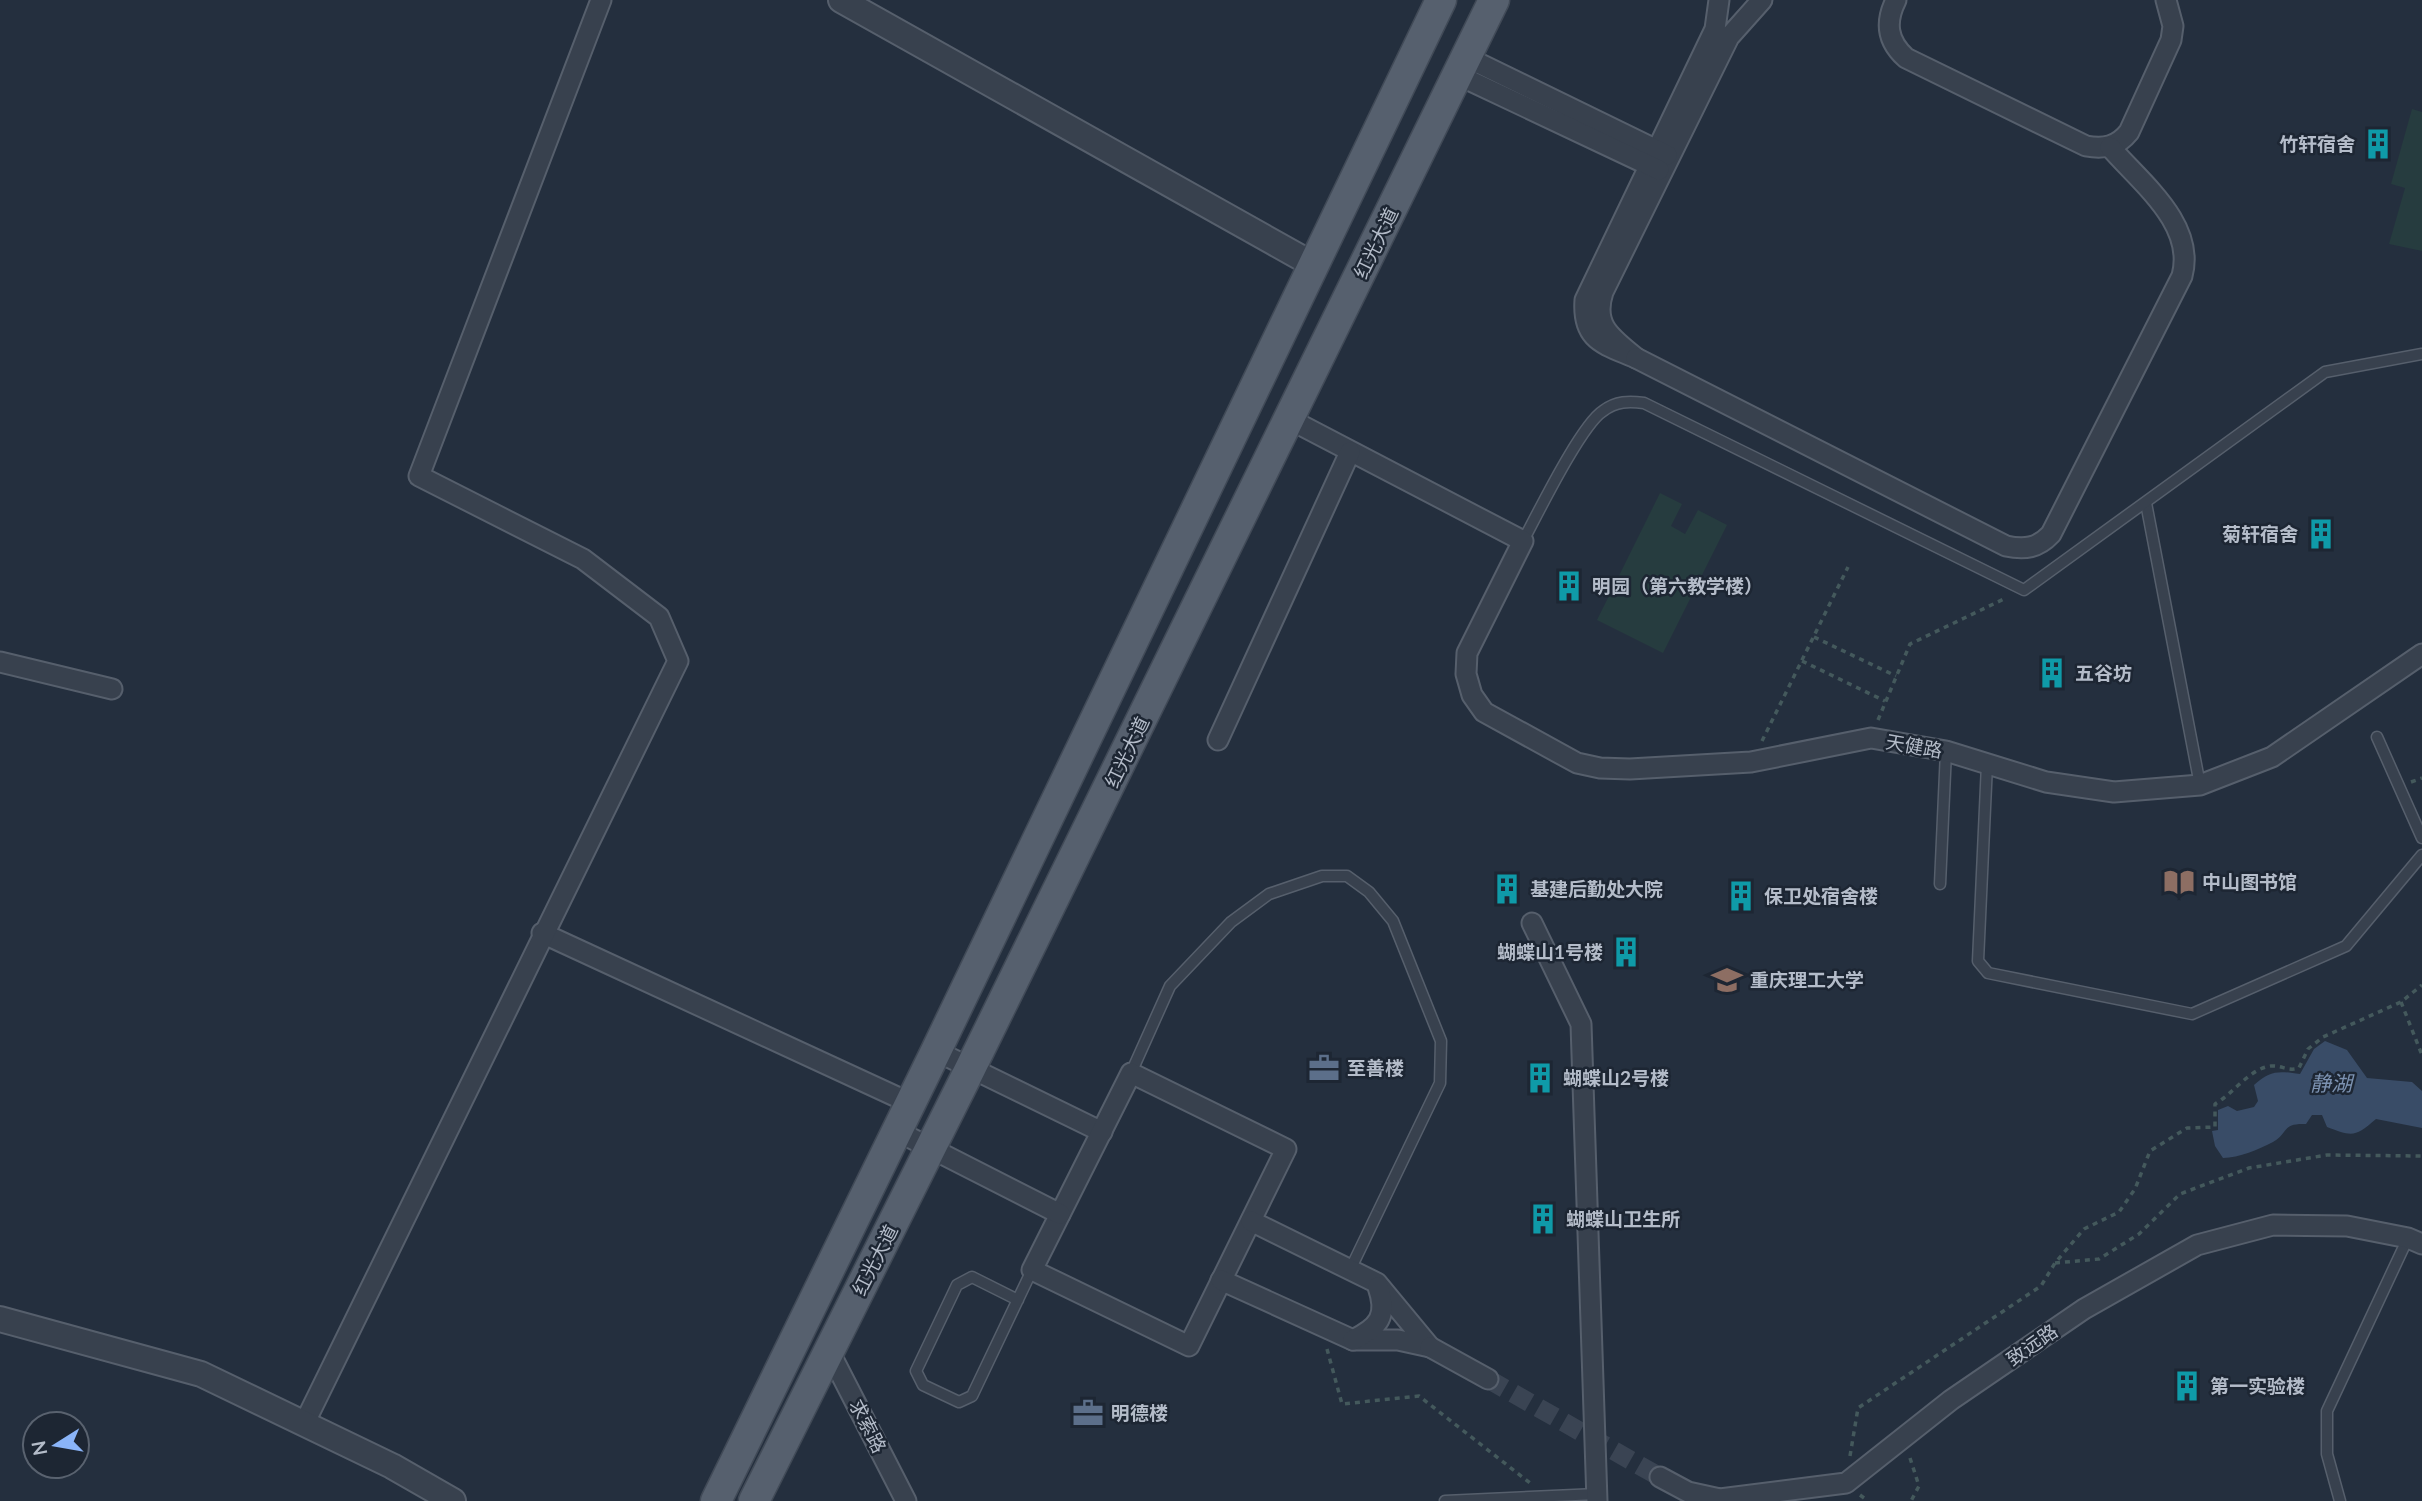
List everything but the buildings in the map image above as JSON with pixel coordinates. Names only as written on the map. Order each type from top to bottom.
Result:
[{"type":"main road","name":"红光大道","points":[[716,1501],[936,1051],[1441,0]]},
{"type":"main road","name":"红光大道","points":[[754,1501],[932,1148],[1291,420],[1494,0]]},
{"type":"street","points":[[304,1424],[542,933],[678,661],[659,617],[583,559],[419,477],[601,0]]},
{"type":"street","points":[[841,0],[865,6],[1312,264]]},
{"type":"street","points":[[1659,161],[1715,29],[1719,0]]},
{"type":"street","points":[[1762,0],[1730,37],[1589,287],[1584,312],[1594,338],[2006,546],[2017,549],[2037,546],[2051,534],[2182,276],[2185,263],[2182,236],[2174,221],[2110,146]]},
{"type":"street","points":[[1896,0],[1889,26],[1895,49],[1906,58],[2086,146],[2110,146],[2122,141],[2129,132],[2171,40],[2173,26],[2166,0]]},
{"type":"street","points":[[1462,66],[1659,161]]},
{"type":"street","points":[[1291,420],[1523,541]]},
{"type":"street","points":[[1218,740],[1350,452]]},
{"type":"street","name":"天健路","points":[[1523,541],[1467,653],[1466,674],[1472,695],[1484,712],[1577,762],[1600,768],[1630,769],[1751,762],[1871,738],[1946,751],[2046,782],[2114,792],[2200,785],[2272,757],[2422,654]]},
{"type":"street","points":[[0,662],[112,689]]},
{"type":"street","points":[[1532,923],[1581,1024],[1597,1498]]},
{"type":"street","points":[[542,933],[910,1103]]},
{"type":"street","points":[[936,1051],[1102,1132]]},
{"type":"street","points":[[1131,1073],[1286,1149],[1189,1346],[1032,1270],[1131,1073]]},
{"type":"street","points":[[897,1131],[1060,1214]]},
{"type":"street","points":[[1251,1221],[1377,1283],[1430,1347]]},
{"type":"street","name":"致远路","points":[[1846,1483],[1951,1400],[2084,1309],[2197,1245],[2273,1225],[2347,1226],[2415,1241]]},
{"type":"street","points":[[1221,1280],[1353,1340],[1398,1340],[1430,1347],[1488,1379]]},
{"type":"street","points":[[1353,1340],[1371,1331],[1382,1319],[1383,1302],[1377,1283]]},
{"type":"street","points":[[0,1320],[201,1374],[392,1466],[453,1501]]},
{"type":"street","name":"求索路","points":[[829,1351],[906,1501]]},
{"type":"street","points":[[1660,1477],[1688,1492],[1720,1499],[1846,1483]]},
{"type":"lane","points":[[1523,541],[1590,422],[1614,404],[1629,401],[1644,403],[2024,590],[2325,372],[2422,354]]},
{"type":"lane","points":[[2146,503],[2200,785]]},
{"type":"lane","points":[[2377,737],[2422,838]]},
{"type":"lane","points":[[1940,884],[1946,751]]},
{"type":"lane","points":[[1987,764],[1978,961],[1988,973],[2192,1014],[2346,946],[2422,855]]},
{"type":"lane","points":[[1131,1073],[1170,986],[1231,922],[1269,894],[1322,877],[1347,876],[1369,892],[1393,921],[1441,1041],[1440,1083],[1350,1270]]},
{"type":"lane","points":[[2340,1501],[2327,1454],[2327,1412],[2415,1241]]},
{"type":"lane","points":[[1018,1300],[972,1277],[957,1286],[916,1371],[923,1385],[959,1402],[972,1396],[1018,1300],[1032,1270]]},
{"type":"lane","points":[[1445,1501],[1597,1498]]},
{"type":"path","points":[[1751,762],[1849,567]]},
{"type":"path","points":[[1871,738],[1910,644],[2024,590]]},
{"type":"path","points":[[1814,637],[1896,676]]},
{"type":"path","points":[[1802,661],[1886,701]]},
{"type":"path","points":[[1846,1483],[1858,1408],[2041,1286],[2055,1263],[2084,1229],[2119,1212],[2135,1189],[2150,1151],[2187,1128],[2215,1127],[2214,1104],[2229,1096],[2250,1076],[2272,1066],[2290,1071],[2299,1068],[2308,1049],[2323,1037],[2401,1002],[2422,985]]},
{"type":"path","points":[[2401,1002],[2422,1055]]},
{"type":"path","points":[[2055,1263],[2099,1259],[2139,1234],[2180,1194],[2249,1168],[2327,1155],[2422,1156]]},
{"type":"path","points":[[1332,1365],[1342,1404],[1419,1396],[1519,1474]]},
{"type":"path","points":[[1906,1452],[1913,1462],[1919,1486],[1912,1501]]},
{"type":"green space","points":[[2412,109],[2422,112],[2422,251],[2389,244],[2405,188],[2391,184]]},
{"type":"green space","points":[[1660,493],[1682,504],[1671,526],[1685,534],[1698,510],[1727,525],[1663,653],[1597,620]]},
{"type":"water","name":"静湖","points":[[2325,1041],[2347,1050],[2367,1078],[2412,1082],[2422,1091],[2422,1128],[2376,1119],[2358,1132],[2348,1134],[2327,1127],[2322,1115],[2312,1115],[2306,1124],[2289,1127],[2278,1139],[2267,1145],[2242,1155],[2223,1158],[2215,1146],[2212,1131],[2218,1130],[2218,1110],[2228,1106],[2237,1111],[2254,1107],[2258,1101],[2254,1085],[2275,1073],[2300,1074],[2314,1049]]},
{"type":"tunnel","points":[[1488,1379],[1660,1477]]},
{"type":"place","name":"竹轩宿舍","points":[[2378,144]]},
{"type":"place","name":"菊轩宿舍","points":[[2321,534]]},
{"type":"place","name":"明园（第六教学楼）","points":[[1569,586]]},
{"type":"place","name":"五谷坊","points":[[2052,673]]},
{"type":"place","name":"中山图书馆","points":[[2179,882]]},
{"type":"place","name":"基建后勤处大院","points":[[1507,889]]},
{"type":"place","name":"保卫处宿舍楼","points":[[1741,896]]},
{"type":"place","name":"蝴蝶山1号楼","points":[[1626,952]]},
{"type":"place","name":"重庆理工大学","points":[[1727,980]]},
{"type":"place","name":"至善楼","points":[[1324,1068]]},
{"type":"place","name":"蝴蝶山2号楼","points":[[1540,1078]]},
{"type":"place","name":"蝴蝶山卫生所","points":[[1543,1219]]},
{"type":"place","name":"第一实验楼","points":[[2187,1386]]},
{"type":"place","name":"明德楼","points":[[1088,1413]]}]
